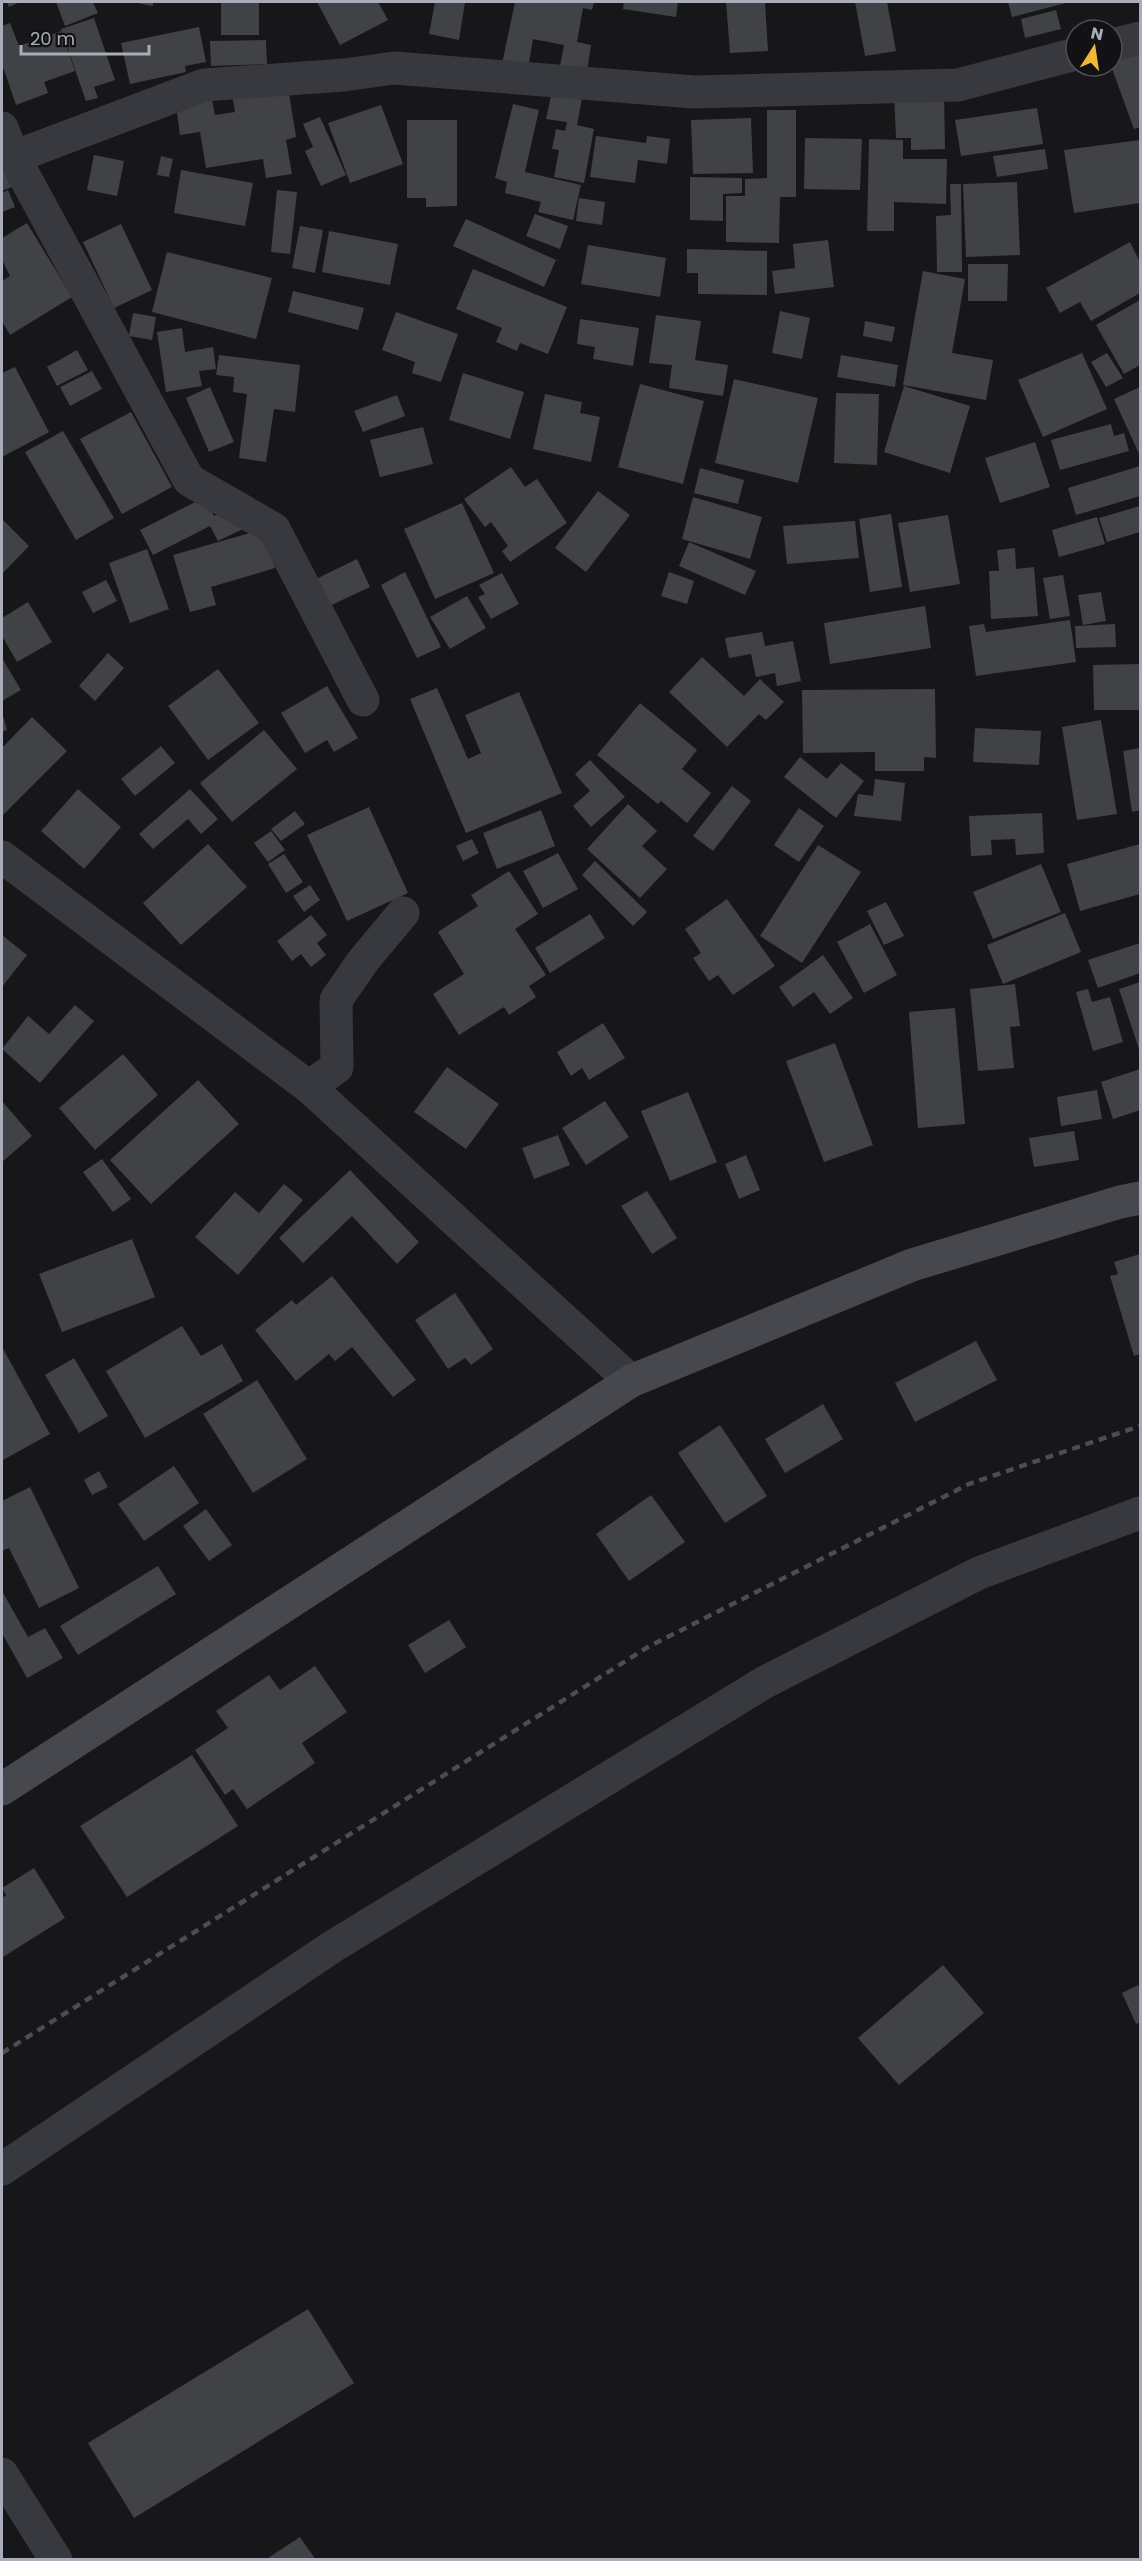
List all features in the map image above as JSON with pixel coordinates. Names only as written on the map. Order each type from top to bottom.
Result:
[{"type":"street","points":[[1124,42],[1140,38]]},
{"type":"street","points":[[363,700],[274,529],[189,480],[8,143],[204,85],[344,75],[394,68],[694,92],[957,85],[1064,57]]},
{"type":"street","points":[[2,857],[309,1087],[631,1382]]},
{"type":"street","points":[[309,1087],[337,1068],[336,1000],[363,961],[403,913]]},
{"type":"street","points":[[2,1789],[631,1382],[912,1265],[1120,1202],[1140,1198]]},
{"type":"street","points":[[2,2169],[332,1947],[765,1682],[979,1573],[1140,1513]]},
{"type":"street","points":[[2,2474],[56,2559]]},
{"type":"building","points":[[7,2],[20,2],[9,7]]},
{"type":"building","points":[[56,2],[93,2],[98,13],[65,26]]},
{"type":"building","points":[[132,2],[153,2],[153,6]]},
{"type":"building","points":[[221,2],[259,2],[259,35],[221,35]]},
{"type":"building","points":[[317,2],[378,2],[388,20],[340,45]]},
{"type":"building","points":[[435,2],[465,2],[459,40],[429,34]]},
{"type":"building","points":[[515,2],[594,2],[592,10],[583,8],[577,42],[591,45],[587,71],[560,66],[564,45],[533,39],[528,69],[502,64]]},
{"type":"building","points":[[624,2],[678,2],[676,17],[623,9]]},
{"type":"building","points":[[726,2],[765,2],[768,51],[730,53]]},
{"type":"building","points":[[855,2],[887,2],[896,51],[865,56]]},
{"type":"building","points":[[1008,2],[1070,2],[1012,17]]},
{"type":"building","points":[[1056,10],[1061,29],[1025,38],[1021,19]]},
{"type":"building","points":[[94,18],[115,80],[94,87],[98,98],[86,101],[61,29]]},
{"type":"building","points":[[10,23],[19,46],[61,31],[75,71],[44,82],[48,93],[16,105],[2,64],[2,26]]},
{"type":"building","points":[[199,27],[206,62],[185,66],[186,72],[130,84],[121,43]]},
{"type":"building","points":[[266,40],[267,64],[211,66],[210,41]]},
{"type":"building","points":[[1140,43],[1140,127],[1134,129],[1115,78],[1124,78],[1124,48]]},
{"type":"building","points":[[288,87],[296,137],[286,140],[292,174],[266,178],[263,159],[206,168],[200,132],[180,135],[176,105],[212,99],[215,115],[235,112],[232,95]]},
{"type":"building","points":[[553,87],[583,93],[577,125],[594,129],[584,183],[554,177],[559,150],[552,149],[556,129],[565,131],[567,122],[546,119]]},
{"type":"building","points":[[944,91],[945,149],[911,150],[911,138],[896,138],[894,93]]},
{"type":"building","points":[[513,104],[539,110],[525,172],[581,185],[573,220],[538,212],[541,202],[505,193],[507,182],[495,178]]},
{"type":"building","points":[[381,105],[403,164],[350,183],[328,123]]},
{"type":"building","points":[[1037,108],[1043,144],[961,156],[955,120]]},
{"type":"building","points":[[767,110],[796,110],[796,197],[780,197],[779,243],[726,242],[726,196],[745,196],[745,179],[767,178]]},
{"type":"building","points":[[320,117],[346,175],[321,186],[305,151],[313,147],[303,124]]},
{"type":"building","points":[[751,118],[753,173],[693,174],[691,120]]},
{"type":"building","points":[[407,120],[457,120],[457,206],[426,207],[426,198],[407,198]]},
{"type":"building","points":[[596,136],[646,143],[647,136],[670,139],[667,164],[638,160],[635,183],[590,177]]},
{"type":"building","points":[[805,138],[862,139],[860,190],[804,189]]},
{"type":"building","points":[[869,139],[903,140],[903,159],[947,159],[946,204],[894,202],[894,231],[867,231]]},
{"type":"building","points":[[1140,140],[1140,203],[1074,213],[1064,150]]},
{"type":"building","points":[[1045,149],[1048,169],[997,177],[993,156]]},
{"type":"building","points":[[94,155],[124,161],[117,196],[87,190]]},
{"type":"building","points":[[161,156],[173,159],[169,177],[157,175]]},
{"type":"building","points":[[2,166],[19,184],[2,191]]},
{"type":"building","points":[[181,170],[253,183],[245,226],[174,213]]},
{"type":"building","points":[[690,177],[742,178],[742,193],[723,194],[723,221],[690,220]]},
{"type":"building","points":[[1017,182],[1020,255],[966,257],[963,184]]},
{"type":"building","points":[[950,184],[961,184],[962,272],[937,272],[936,216],[951,215]]},
{"type":"building","points":[[8,190],[15,207],[2,212],[2,193]]},
{"type":"building","points":[[277,190],[297,192],[290,254],[271,252]]},
{"type":"building","points":[[579,198],[605,202],[602,225],[576,221]]},
{"type":"building","points":[[535,214],[568,226],[560,249],[526,236]]},
{"type":"building","points":[[466,219],[556,260],[544,287],[453,246]]},
{"type":"building","points":[[27,223],[72,297],[10,335],[2,321],[2,281],[10,276],[2,260],[2,238]]},
{"type":"building","points":[[121,224],[152,290],[114,308],[83,242]]},
{"type":"building","points":[[300,226],[323,230],[315,273],[292,268]]},
{"type":"building","points":[[329,231],[398,244],[390,285],[322,272]]},
{"type":"building","points":[[828,240],[834,287],[775,294],[772,271],[795,268],[793,244]]},
{"type":"building","points":[[1130,242],[1140,262],[1140,293],[1091,321],[1080,302],[1060,313],[1046,288]]},
{"type":"building","points":[[588,245],[666,258],[660,297],[581,284]]},
{"type":"building","points":[[687,249],[767,251],[767,295],[698,294],[698,273],[687,273]]},
{"type":"building","points":[[167,252],[272,278],[256,339],[152,312]]},
{"type":"building","points":[[968,264],[1008,264],[1007,301],[968,301]]},
{"type":"building","points":[[473,269],[567,307],[548,354],[520,343],[517,351],[496,342],[502,328],[456,309]]},
{"type":"building","points":[[923,271],[965,279],[952,353],[993,360],[986,400],[903,385]]},
{"type":"building","points":[[293,291],[364,308],[358,330],[288,312]]},
{"type":"building","points":[[1140,300],[1140,365],[1124,374],[1096,325]]},
{"type":"building","points":[[780,311],[810,318],[802,359],[772,353]]},
{"type":"building","points":[[396,312],[458,334],[441,382],[412,373],[415,362],[382,350]]},
{"type":"building","points":[[133,313],[156,317],[152,340],[129,336]]},
{"type":"building","points":[[656,315],[701,321],[695,360],[728,365],[723,396],[669,388],[672,365],[649,363]]},
{"type":"building","points":[[580,319],[639,328],[633,366],[593,359],[595,347],[577,344]]},
{"type":"building","points":[[865,321],[895,327],[892,342],[863,336]]},
{"type":"building","points":[[182,328],[185,352],[213,347],[216,369],[199,371],[202,386],[166,392],[157,332]]},
{"type":"building","points":[[77,350],[88,370],[57,386],[47,367]]},
{"type":"building","points":[[1082,353],[1107,409],[1043,437],[1018,380]]},
{"type":"building","points":[[1107,353],[1123,378],[1106,387],[1091,362]]},
{"type":"building","points":[[219,355],[300,365],[295,412],[274,409],[266,462],[239,458],[247,394],[233,392],[234,377],[216,375]]},
{"type":"building","points":[[841,355],[898,365],[895,387],[837,377]]},
{"type":"building","points":[[15,367],[49,432],[2,457],[2,373]]},
{"type":"building","points":[[92,371],[102,389],[70,406],[60,387]]},
{"type":"building","points":[[463,373],[524,392],[510,439],[449,420]]},
{"type":"building","points":[[734,379],[818,398],[798,483],[715,463]]},
{"type":"building","points":[[640,384],[704,401],[683,484],[618,467]]},
{"type":"building","points":[[904,386],[970,406],[950,473],[884,452]]},
{"type":"building","points":[[210,387],[234,442],[209,452],[186,398]]},
{"type":"building","points":[[1140,387],[1140,456],[1114,399]]},
{"type":"building","points":[[836,393],[879,394],[877,465],[834,463]]},
{"type":"building","points":[[545,394],[582,402],[580,413],[600,417],[591,462],[533,449]]},
{"type":"building","points":[[397,395],[405,416],[363,432],[354,411]]},
{"type":"building","points":[[131,412],[172,487],[122,514],[80,439]]},
{"type":"building","points":[[1111,424],[1114,436],[1124,433],[1129,451],[1060,470],[1051,440]]},
{"type":"building","points":[[423,427],[433,464],[380,477],[370,440]]},
{"type":"building","points":[[63,431],[114,518],[76,540],[25,452]]},
{"type":"building","points":[[1035,442],[1050,487],[1000,503],[985,458]]},
{"type":"building","points":[[1140,466],[1140,496],[1076,515],[1068,488]]},
{"type":"building","points":[[511,467],[525,487],[537,479],[567,523],[510,562],[502,551],[508,546],[491,522],[485,527],[464,499]]},
{"type":"building","points":[[700,468],[744,480],[738,504],[694,493]]},
{"type":"building","points":[[598,491],[630,515],[586,572],[555,548]]},
{"type":"building","points":[[205,497],[214,516],[232,507],[243,529],[218,541],[210,526],[153,555],[140,530]]},
{"type":"building","points":[[693,497],[762,517],[750,559],[682,539]]},
{"type":"building","points":[[462,503],[494,573],[435,599],[404,529]]},
{"type":"building","points":[[1140,506],[1140,532],[1107,542],[1099,518]]},
{"type":"building","points":[[891,514],[902,587],[870,592],[859,519]]},
{"type":"building","points":[[948,515],[960,584],[910,592],[898,523]]},
{"type":"building","points":[[1097,517],[1105,544],[1059,557],[1052,530]]},
{"type":"building","points":[[2,519],[29,546],[2,574]]},
{"type":"building","points":[[855,521],[859,558],[787,564],[783,526]]},
{"type":"building","points":[[264,529],[275,568],[211,587],[216,605],[190,612],[173,555]]},
{"type":"building","points":[[689,542],[756,571],[745,595],[679,566]]},
{"type":"building","points":[[1015,548],[1016,569],[1034,567],[1038,616],[991,619],[989,571],[999,571],[997,550]]},
{"type":"building","points":[[147,549],[169,609],[130,623],[109,563]]},
{"type":"building","points":[[357,559],[370,587],[325,608],[312,581]]},
{"type":"building","points":[[405,572],[441,647],[417,658],[381,585]]},
{"type":"building","points":[[669,572],[694,581],[687,604],[661,596]]},
{"type":"building","points":[[502,573],[519,604],[491,619],[478,597],[485,594],[479,585]]},
{"type":"building","points":[[1063,575],[1070,616],[1050,619],[1043,578]]},
{"type":"building","points":[[106,580],[117,601],[93,613],[82,592]]},
{"type":"building","points":[[1101,592],[1106,621],[1083,625],[1078,595]]},
{"type":"building","points":[[467,596],[486,628],[450,649],[430,617]]},
{"type":"building","points":[[28,602],[52,642],[17,662],[2,636],[2,618]]},
{"type":"building","points":[[925,606],[931,648],[830,664],[824,623]]},
{"type":"building","points":[[1070,620],[1076,662],[976,676],[969,626],[984,624],[986,632]]},
{"type":"building","points":[[1115,624],[1116,647],[1076,648],[1075,626]]},
{"type":"building","points":[[762,632],[765,646],[793,641],[801,681],[777,686],[775,673],[756,677],[751,654],[729,658],[725,638]]},
{"type":"building","points":[[108,653],[124,668],[95,701],[79,686]]},
{"type":"building","points":[[702,657],[744,696],[760,679],[784,702],[766,720],[759,714],[727,747],[669,692]]},
{"type":"building","points":[[2,658],[21,690],[2,701]]},
{"type":"building","points":[[1140,664],[1140,710],[1094,710],[1093,665]]},
{"type":"building","points":[[218,669],[259,723],[208,760],[168,706]]},
{"type":"building","points":[[327,686],[358,738],[334,752],[327,740],[305,753],[281,713]]},
{"type":"building","points":[[437,688],[468,759],[481,753],[465,715],[519,692],[562,793],[466,833],[410,699]]},
{"type":"building","points":[[935,689],[936,758],[924,757],[924,771],[875,771],[875,752],[803,753],[802,690]]},
{"type":"building","points":[[640,703],[697,750],[682,769],[711,793],[687,823],[661,801],[658,804],[597,755]]},
{"type":"building","points":[[2,712],[7,730],[2,732]]},
{"type":"building","points":[[32,717],[67,751],[2,816],[2,748]]},
{"type":"building","points":[[1101,720],[1117,814],[1077,820],[1062,727]]},
{"type":"building","points":[[975,728],[1041,731],[1039,765],[973,762]]},
{"type":"building","points":[[264,730],[297,769],[232,822],[200,783]]},
{"type":"building","points":[[161,746],[175,763],[135,796],[121,779]]},
{"type":"building","points":[[1140,748],[1140,810],[1132,812],[1123,751]]},
{"type":"building","points":[[800,757],[827,779],[841,763],[864,781],[836,818],[784,777]]},
{"type":"building","points":[[590,760],[625,797],[591,827],[573,806],[590,791],[575,774]]},
{"type":"building","points":[[875,779],[905,783],[901,821],[854,816],[858,794],[873,796]]},
{"type":"building","points":[[732,786],[751,801],[713,851],[693,836]]},
{"type":"building","points":[[78,789],[121,827],[84,869],[41,831]]},
{"type":"building","points":[[190,789],[218,819],[201,834],[188,819],[153,849],[139,834]]},
{"type":"building","points":[[628,804],[657,831],[642,846],[667,869],[640,898],[587,849]]},
{"type":"building","points":[[369,807],[408,893],[347,921],[307,835]]},
{"type":"building","points":[[799,808],[824,826],[799,862],[774,845]]},
{"type":"building","points":[[541,810],[555,846],[497,869],[483,833]]},
{"type":"building","points":[[295,811],[305,824],[281,841],[271,829]]},
{"type":"building","points":[[1042,813],[1044,853],[1016,855],[1015,839],[991,840],[992,855],[971,856],[969,816]]},
{"type":"building","points":[[271,831],[285,850],[268,862],[254,843]]},
{"type":"building","points":[[472,839],[479,853],[463,861],[456,846]]},
{"type":"building","points":[[208,844],[247,887],[181,945],[143,903]]},
{"type":"building","points":[[1140,844],[1140,894],[1080,911],[1067,864]]},
{"type":"building","points":[[818,845],[861,872],[802,963],[760,936]]},
{"type":"building","points":[[558,853],[578,889],[543,908],[523,871]]},
{"type":"building","points":[[284,854],[303,882],[286,893],[268,864]]},
{"type":"building","points":[[595,861],[647,912],[633,926],[582,875]]},
{"type":"building","points":[[1041,864],[1061,912],[993,939],[973,892]]},
{"type":"building","points":[[509,871],[538,914],[515,929],[546,975],[529,986],[536,997],[509,1015],[504,1007],[459,1035],[433,994],[464,974],[438,932],[478,906],[471,895]]},
{"type":"building","points":[[310,885],[320,900],[304,912],[293,896]]},
{"type":"building","points":[[727,899],[775,966],[733,995],[718,975],[709,981],[693,958],[701,953],[685,929]]},
{"type":"building","points":[[886,902],[904,936],[884,945],[867,911]]},
{"type":"building","points":[[1065,913],[1081,952],[1003,984],[987,945]]},
{"type":"building","points":[[590,914],[605,938],[550,973],[535,948]]},
{"type":"building","points":[[311,915],[327,935],[317,943],[326,955],[311,967],[301,954],[292,961],[277,941]]},
{"type":"building","points":[[870,924],[897,975],[864,993],[837,942]]},
{"type":"building","points":[[2,935],[27,955],[2,987]]},
{"type":"building","points":[[1140,943],[1140,973],[1098,988],[1088,960]]},
{"type":"building","points":[[823,955],[853,998],[830,1014],[814,992],[793,1007],[779,987]]},
{"type":"building","points":[[1140,982],[1140,1052],[1119,989]]},
{"type":"building","points":[[1015,984],[1020,1026],[1010,1027],[1014,1068],[978,1071],[970,989]]},
{"type":"building","points":[[1088,989],[1092,1002],[1110,997],[1123,1042],[1093,1051],[1076,992]]},
{"type":"building","points":[[75,1005],[94,1021],[40,1083],[2,1049],[28,1016],[49,1034]]},
{"type":"building","points":[[955,1008],[965,1124],[918,1128],[909,1012]]},
{"type":"building","points":[[603,1023],[625,1058],[589,1080],[582,1068],[571,1076],[557,1052]]},
{"type":"building","points":[[835,1043],[873,1145],[824,1162],[786,1061]]},
{"type":"building","points":[[123,1054],[158,1095],[95,1150],[59,1108]]},
{"type":"building","points":[[447,1067],[499,1104],[466,1149],[414,1112]]},
{"type":"building","points":[[1140,1069],[1140,1110],[1113,1119],[1101,1082]]},
{"type":"building","points":[[198,1080],[239,1124],[151,1204],[110,1160]]},
{"type":"building","points":[[1097,1090],[1102,1119],[1061,1126],[1057,1097]]},
{"type":"building","points":[[688,1092],[717,1162],[670,1181],[641,1111]]},
{"type":"building","points":[[2,1101],[32,1136],[2,1162]]},
{"type":"building","points":[[605,1101],[629,1137],[586,1165],[562,1128]]},
{"type":"building","points":[[1074,1131],[1079,1160],[1034,1167],[1029,1138]]},
{"type":"building","points":[[558,1135],[570,1165],[534,1179],[522,1148]]},
{"type":"building","points":[[746,1155],[760,1190],[739,1199],[725,1164]]},
{"type":"building","points":[[102,1159],[131,1199],[113,1212],[83,1172]]},
{"type":"building","points":[[350,1170],[419,1242],[397,1264],[352,1216],[303,1263],[279,1238]]},
{"type":"building","points":[[284,1184],[303,1200],[238,1275],[195,1237],[235,1192],[259,1213]]},
{"type":"building","points":[[647,1191],[677,1238],[652,1254],[621,1206]]},
{"type":"building","points":[[132,1239],[155,1297],[62,1332],[39,1274]]},
{"type":"building","points":[[1140,1254],[1140,1354],[1134,1356],[1110,1276],[1118,1274],[1114,1262]]},
{"type":"building","points":[[332,1276],[416,1380],[393,1397],[352,1347],[335,1361],[329,1354],[296,1381],[255,1330],[292,1300],[296,1305]]},
{"type":"building","points":[[455,1293],[493,1349],[471,1365],[465,1358],[448,1369],[415,1320]]},
{"type":"building","points":[[182,1326],[201,1356],[222,1344],[243,1381],[145,1438],[106,1371]]},
{"type":"building","points":[[976,1341],[997,1380],[915,1422],[895,1383]]},
{"type":"building","points":[[2,1347],[50,1434],[3,1460],[2,1458]]},
{"type":"building","points":[[74,1358],[108,1416],[79,1433],[45,1375]]},
{"type":"building","points":[[257,1380],[307,1459],[253,1493],[203,1414]]},
{"type":"building","points":[[823,1404],[843,1439],[785,1473],[765,1439]]},
{"type":"building","points":[[720,1425],[767,1496],[725,1523],[678,1453]]},
{"type":"building","points":[[174,1466],[199,1503],[144,1541],[118,1504]]},
{"type":"building","points":[[99,1471],[108,1487],[92,1495],[84,1480]]},
{"type":"building","points":[[30,1487],[79,1588],[39,1608],[9,1548],[2,1551],[2,1501]]},
{"type":"building","points":[[651,1495],[685,1542],[629,1581],[596,1534]]},
{"type":"building","points":[[206,1509],[232,1545],[209,1561],[183,1526]]},
{"type":"building","points":[[158,1566],[176,1594],[78,1655],[60,1626]]},
{"type":"building","points":[[2,1591],[28,1637],[45,1628],[63,1658],[27,1678],[2,1633]]},
{"type":"building","points":[[449,1620],[466,1647],[425,1673],[408,1645]]},
{"type":"building","points":[[315,1666],[347,1712],[302,1743],[315,1763],[247,1809],[233,1789],[225,1795],[195,1750],[228,1728],[216,1711],[269,1675],[280,1690]]},
{"type":"building","points":[[192,1755],[238,1826],[127,1897],[80,1826]]},
{"type":"building","points":[[34,1868],[65,1918],[3,1957],[2,1898],[6,1895],[2,1888]]},
{"type":"building","points":[[943,1965],[984,2013],[899,2085],[858,2038]]},
{"type":"building","points":[[1138,1985],[1140,2022],[1136,2024],[1122,1993]]},
{"type":"building","points":[[308,2309],[354,2383],[134,2518],[88,2443]]},
{"type":"building","points":[[300,2537],[316,2560],[265,2560]]},
{"type":"railway","points":[[2,2053],[648,1647],[969,1484],[1140,1426]]}]
